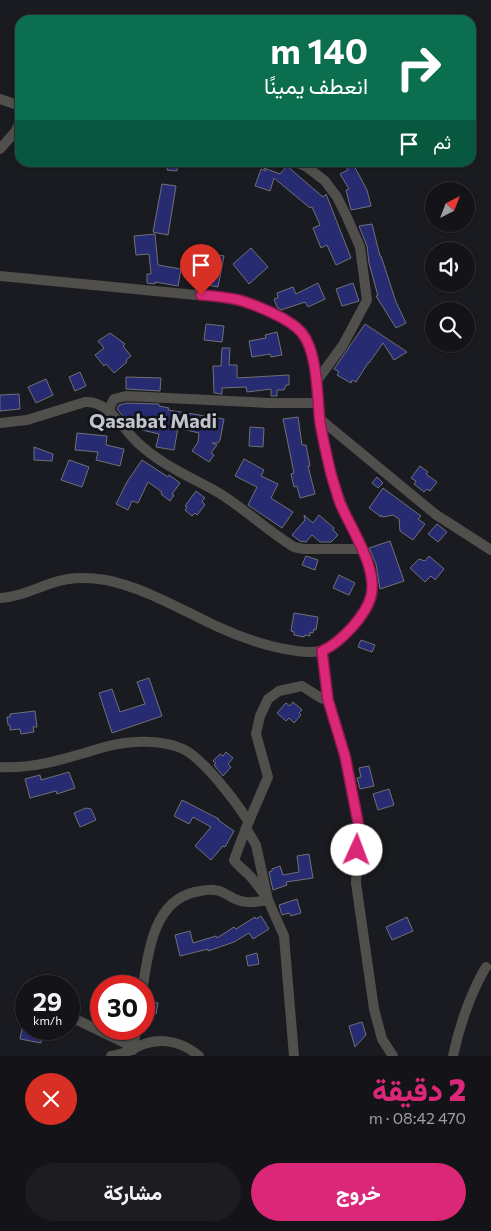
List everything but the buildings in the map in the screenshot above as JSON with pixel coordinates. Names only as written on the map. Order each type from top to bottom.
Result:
[{"type":"street","points":[[0,99],[15,104]]},
{"type":"street","points":[[0,150],[15,131]]},
{"type":"street","points":[[307,167],[319,176],[337,197],[346,215],[360,247],[367,300],[343,345],[316,382]]},
{"type":"street","points":[[0,276],[201,295],[241,301],[284,320],[299,330],[308,343],[316,382],[320,419],[336,489],[370,571],[372,595],[357,621],[332,647],[322,651],[287,650],[258,641],[218,627],[149,594],[123,584],[92,578],[75,578],[12,597],[0,598]]},
{"type":"street","points":[[110,413],[110,407],[114,399],[126,396],[260,403],[318,403]]},
{"type":"street","points":[[0,423],[27,420],[85,402],[91,401],[100,404],[138,443],[159,459],[180,473],[219,493],[294,547],[303,549],[362,550]]},
{"type":"street","points":[[320,419],[435,514],[491,550]]},
{"type":"street","points":[[322,651],[328,700],[345,756],[359,827],[356,883],[374,1009],[382,1039],[393,1056]]},
{"type":"street","points":[[294,1056],[284,936],[268,900],[257,884],[234,860],[268,777],[256,734],[260,716],[268,699],[279,691],[302,686],[321,698],[328,700]]},
{"type":"street","points":[[0,766],[14,767],[68,758],[124,744],[152,742],[183,749],[194,756],[227,791],[248,825],[256,844],[268,900]]},
{"type":"street","points":[[144,975],[153,935],[168,908],[178,900],[188,894],[215,889],[245,902],[268,900]]},
{"type":"street","points":[[452,1056],[476,983],[486,967]]},
{"type":"street","points":[[80,1022],[133,1048]]},
{"type":"street","points":[[133,1048],[134,1040]]},
{"type":"street","points":[[111,1056],[125,1054],[133,1048],[156,1041],[182,1044],[199,1056]]},
{"type":"district","name":"Qasabat Madi","points":[[153,420]]},
{"type":"route","points":[[201,295],[241,301],[284,320],[304,335],[312,356],[318,390],[322,434],[332,475],[340,503],[367,560],[372,583],[372,595],[357,621],[332,647],[322,651],[328,700],[345,756],[359,827],[357,850]]}]
